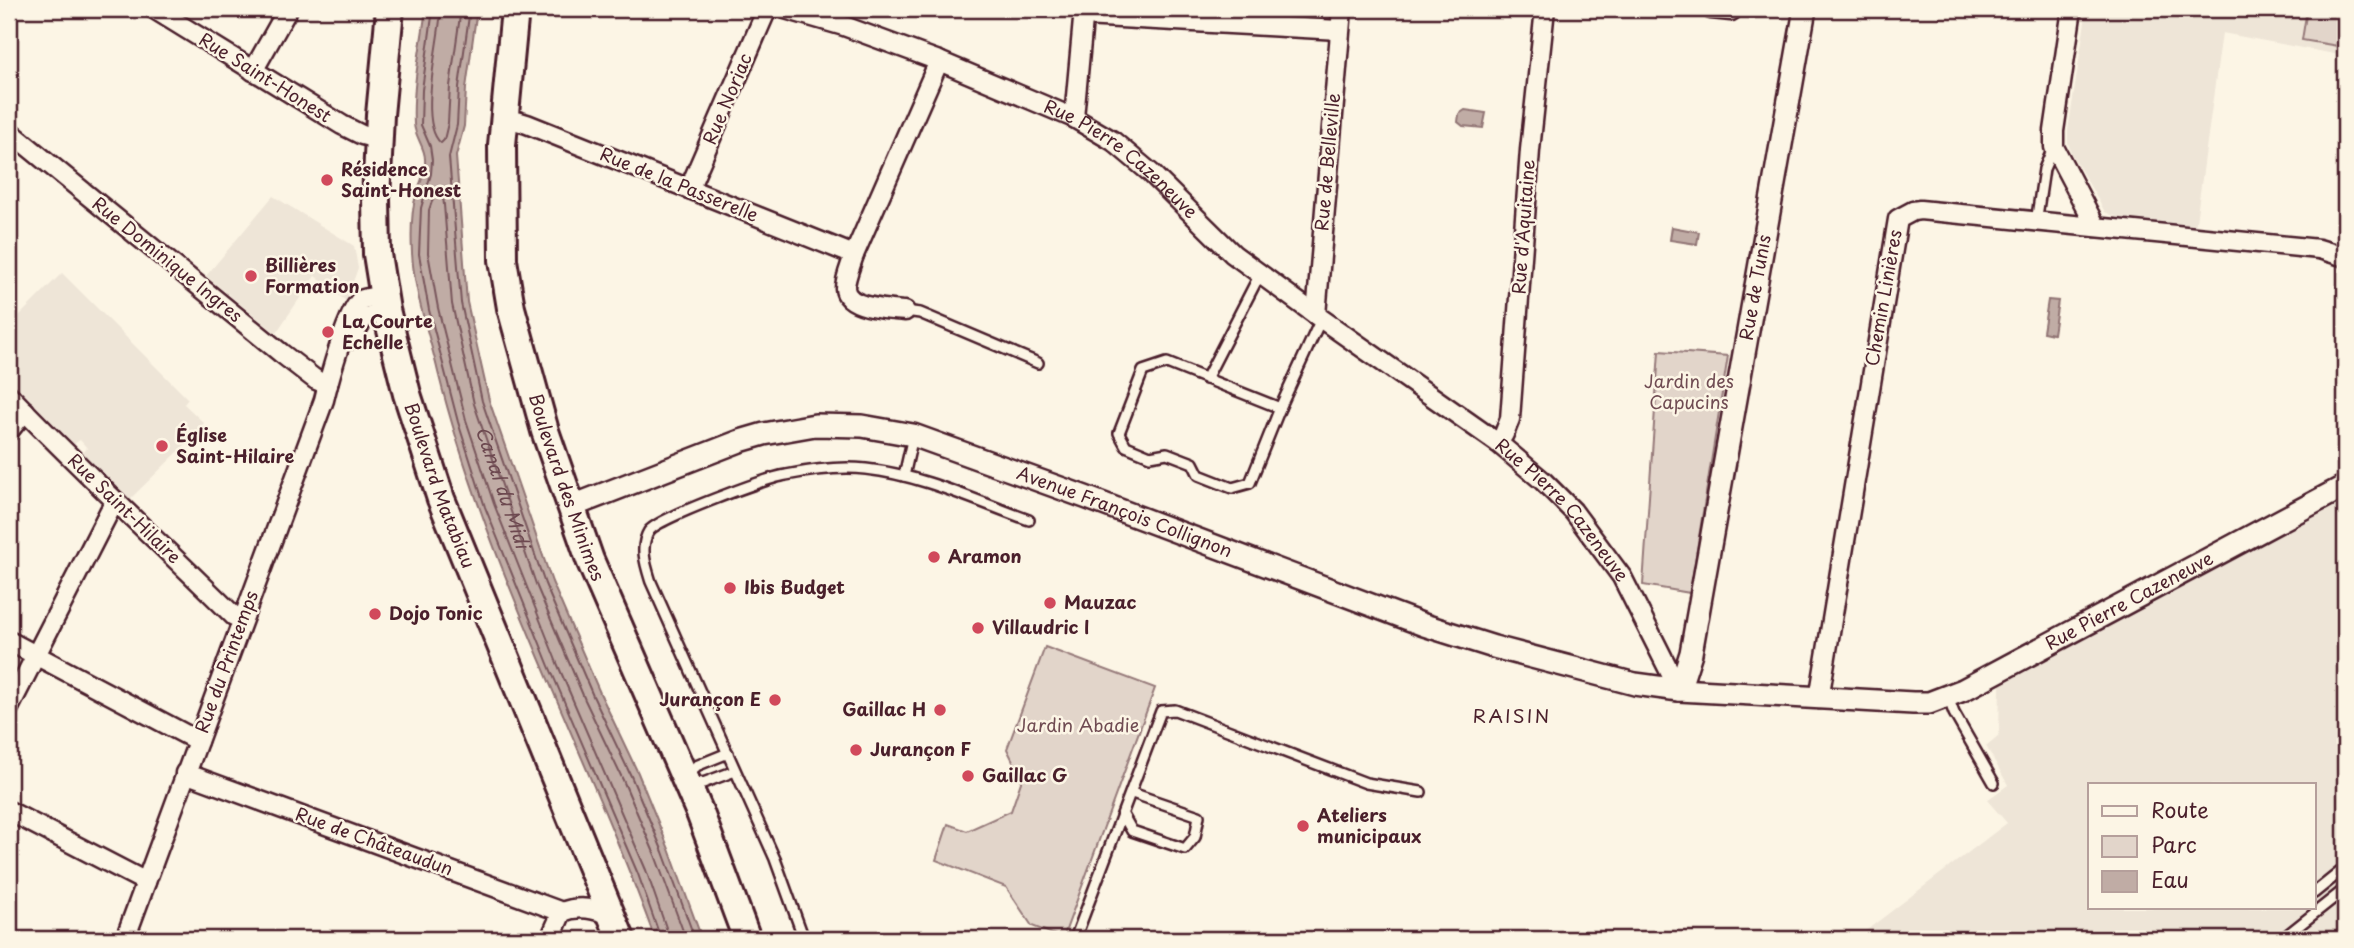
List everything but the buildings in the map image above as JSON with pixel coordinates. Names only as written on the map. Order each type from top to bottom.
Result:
[{"type":"main road","name":"Boulevard Matabiau","points":[[390,9],[378,139],[376,199],[377,254],[384,303],[407,394],[441,499],[617,927]]},
{"type":"main road","name":"Boulevard des Minimes","points":[[515,9],[504,117],[501,224],[511,309],[545,431],[570,507],[603,595],[687,781],[747,939]]},
{"type":"street","name":"Rue Saint-Honest","points":[[155,9],[349,129],[378,139]]},
{"type":"street","points":[[253,71],[288,9]]},
{"type":"street","name":"Rue Noriac","points":[[689,189],[766,9]]},
{"type":"street","name":"Rue Pierre Cazeneuve","points":[[785,9],[844,26],[939,61],[1073,118],[1123,149],[1233,254],[1498,443],[1558,496],[1604,551],[1635,601],[1679,690],[1929,703],[1948,697],[2345,486]]},
{"type":"street","name":"Rue de Belleville","points":[[1318,317],[1342,9]]},
{"type":"street","name":"Rue d'Aquitaine","points":[[1498,443],[1510,419],[1530,150],[1545,9]]},
{"type":"street","points":[[1711,9],[1731,11]]},
{"type":"street","name":"Rue de Tunis","points":[[1679,690],[1691,653],[1805,9]]},
{"type":"street","points":[[2072,9],[2054,147],[2096,227]]},
{"type":"street","points":[[1073,118],[1084,12],[1339,30]]},
{"type":"street","points":[[905,311],[855,302],[847,295],[845,287],[854,255],[939,61]]},
{"type":"street","name":"Rue de la Passerelle","points":[[504,117],[854,255]]},
{"type":"street","name":"Rue Dominique Ingres","points":[[9,131],[281,353],[316,380],[328,385]]},
{"type":"street","name":"Chemin Linières","points":[[1819,699],[1898,219],[1920,210],[2319,249],[2345,257]]},
{"type":"street","name":"Rue du Printemps","points":[[125,939],[328,385],[343,362],[353,332],[384,303]]},
{"type":"street","name":"Rue Saint-Hilaire","points":[[9,395],[116,503],[234,616],[242,620]]},
{"type":"street","points":[[9,431],[25,411]]},
{"type":"street","name":"Avenue François Collignon","points":[[570,507],[740,441],[790,428],[842,425],[880,428],[913,435],[1424,625],[1494,647],[1622,681],[1679,690]]},
{"type":"street","points":[[9,708],[116,503]]},
{"type":"street","points":[[9,641],[198,741]]},
{"type":"street","name":"Rue de Châteaudun","points":[[186,773],[562,912]]},
{"type":"street","points":[[9,811],[146,882]]},
{"type":"street","points":[[550,939],[562,912],[573,908],[589,908],[617,927]]},
{"type":"lane","points":[[2036,223],[2044,169],[2054,147]]},
{"type":"lane","points":[[1206,379],[1260,274]]},
{"type":"lane","points":[[905,311],[920,313],[1038,363]]},
{"type":"lane","points":[[1280,408],[1167,363],[1143,371],[1119,433],[1126,446],[1150,456],[1167,453],[1193,463],[1199,475],[1232,488],[1250,483],[1318,317]]},
{"type":"lane","points":[[904,476],[913,435]]},
{"type":"lane","points":[[804,939],[775,859],[651,582],[644,550],[647,534],[662,521],[692,507],[784,475],[833,469],[865,469],[904,476],[1029,520]]},
{"type":"lane","points":[[1948,697],[1954,713],[1994,783]]},
{"type":"lane","points":[[1075,939],[1161,711],[1175,710],[1366,783],[1421,792]]},
{"type":"lane","points":[[727,753],[696,766],[687,781],[703,783],[735,771]]},
{"type":"lane","points":[[1123,816],[1132,831],[1185,849],[1195,837],[1199,816],[1132,793]]},
{"type":"lane","points":[[2316,891],[2345,868]]},
{"type":"lane","points":[[2316,908],[2345,889]]},
{"type":"lane","points":[[2281,939],[2311,911]]},
{"type":"shaded area","points":[[2087,9],[2345,9],[2345,56],[2222,33],[2195,229],[2123,220],[2105,212],[2068,143]]},
{"type":"shaded area","points":[[273,196],[354,246],[358,268],[346,301],[315,276],[276,333],[206,276]]},
{"type":"shaded area","points":[[62,273],[188,399],[184,404],[204,423],[129,500],[83,453],[87,448],[80,440],[74,444],[9,378],[9,326]]},
{"type":"shaded area","points":[[2345,501],[2345,939],[1855,939],[2007,823],[1987,800],[2008,785],[1986,746],[1999,735],[2000,684]]},
{"type":"green space","points":[[2307,9],[2343,9],[2338,46],[2302,40]]},
{"type":"green space","name":"Jardin des Capucins","points":[[1659,351],[1728,356],[1690,593],[1643,585]]},
{"type":"green space","name":"Jardin Abadie","points":[[1045,647],[1155,688],[1063,938],[1032,926],[1006,887],[936,860],[948,824],[967,831],[1011,811],[1022,779],[1007,749]]},
{"type":"water","name":"Canal du Midi","points":[[426,9],[477,9],[466,88],[464,126],[456,156],[467,302],[489,400],[552,582],[638,773],[702,939],[655,939],[628,868],[510,588],[459,445],[413,268],[413,209],[425,164],[425,155],[415,129],[414,110]]},
{"type":"water","points":[[1465,110],[1486,113],[1483,128],[1463,126],[1458,122],[1459,114]]},
{"type":"water","points":[[1672,227],[1699,232],[1697,244],[1670,240]]},
{"type":"water","points":[[2048,300],[2058,301],[2053,334],[2043,332]]},
{"type":"place","name":"Résidence Saint-Honest","points":[[327,180]]},
{"type":"place","name":"Billières Formation","points":[[251,276]]},
{"type":"place","name":"La Courte Echelle","points":[[328,332]]},
{"type":"place","name":"Église Saint-Hilaire","points":[[162,446]]},
{"type":"place","name":"Aramon","points":[[934,557]]},
{"type":"place","name":"Ibis Budget","points":[[730,588]]},
{"type":"place","name":"Mauzac","points":[[1050,603]]},
{"type":"place","name":"Dojo Tonic","points":[[375,614]]},
{"type":"place","name":"Villaudric I","points":[[978,628]]},
{"type":"place","name":"Jurançon E","points":[[775,700]]},
{"type":"place","name":"Gaillac H","points":[[940,710]]},
{"type":"place","name":"Jurançon F","points":[[856,750]]},
{"type":"place","name":"Gaillac G","points":[[968,776]]},
{"type":"place","name":"Ateliers municipaux","points":[[1303,826]]},
{"type":"district","name":"RAISIN","points":[[1512,716]]}]
